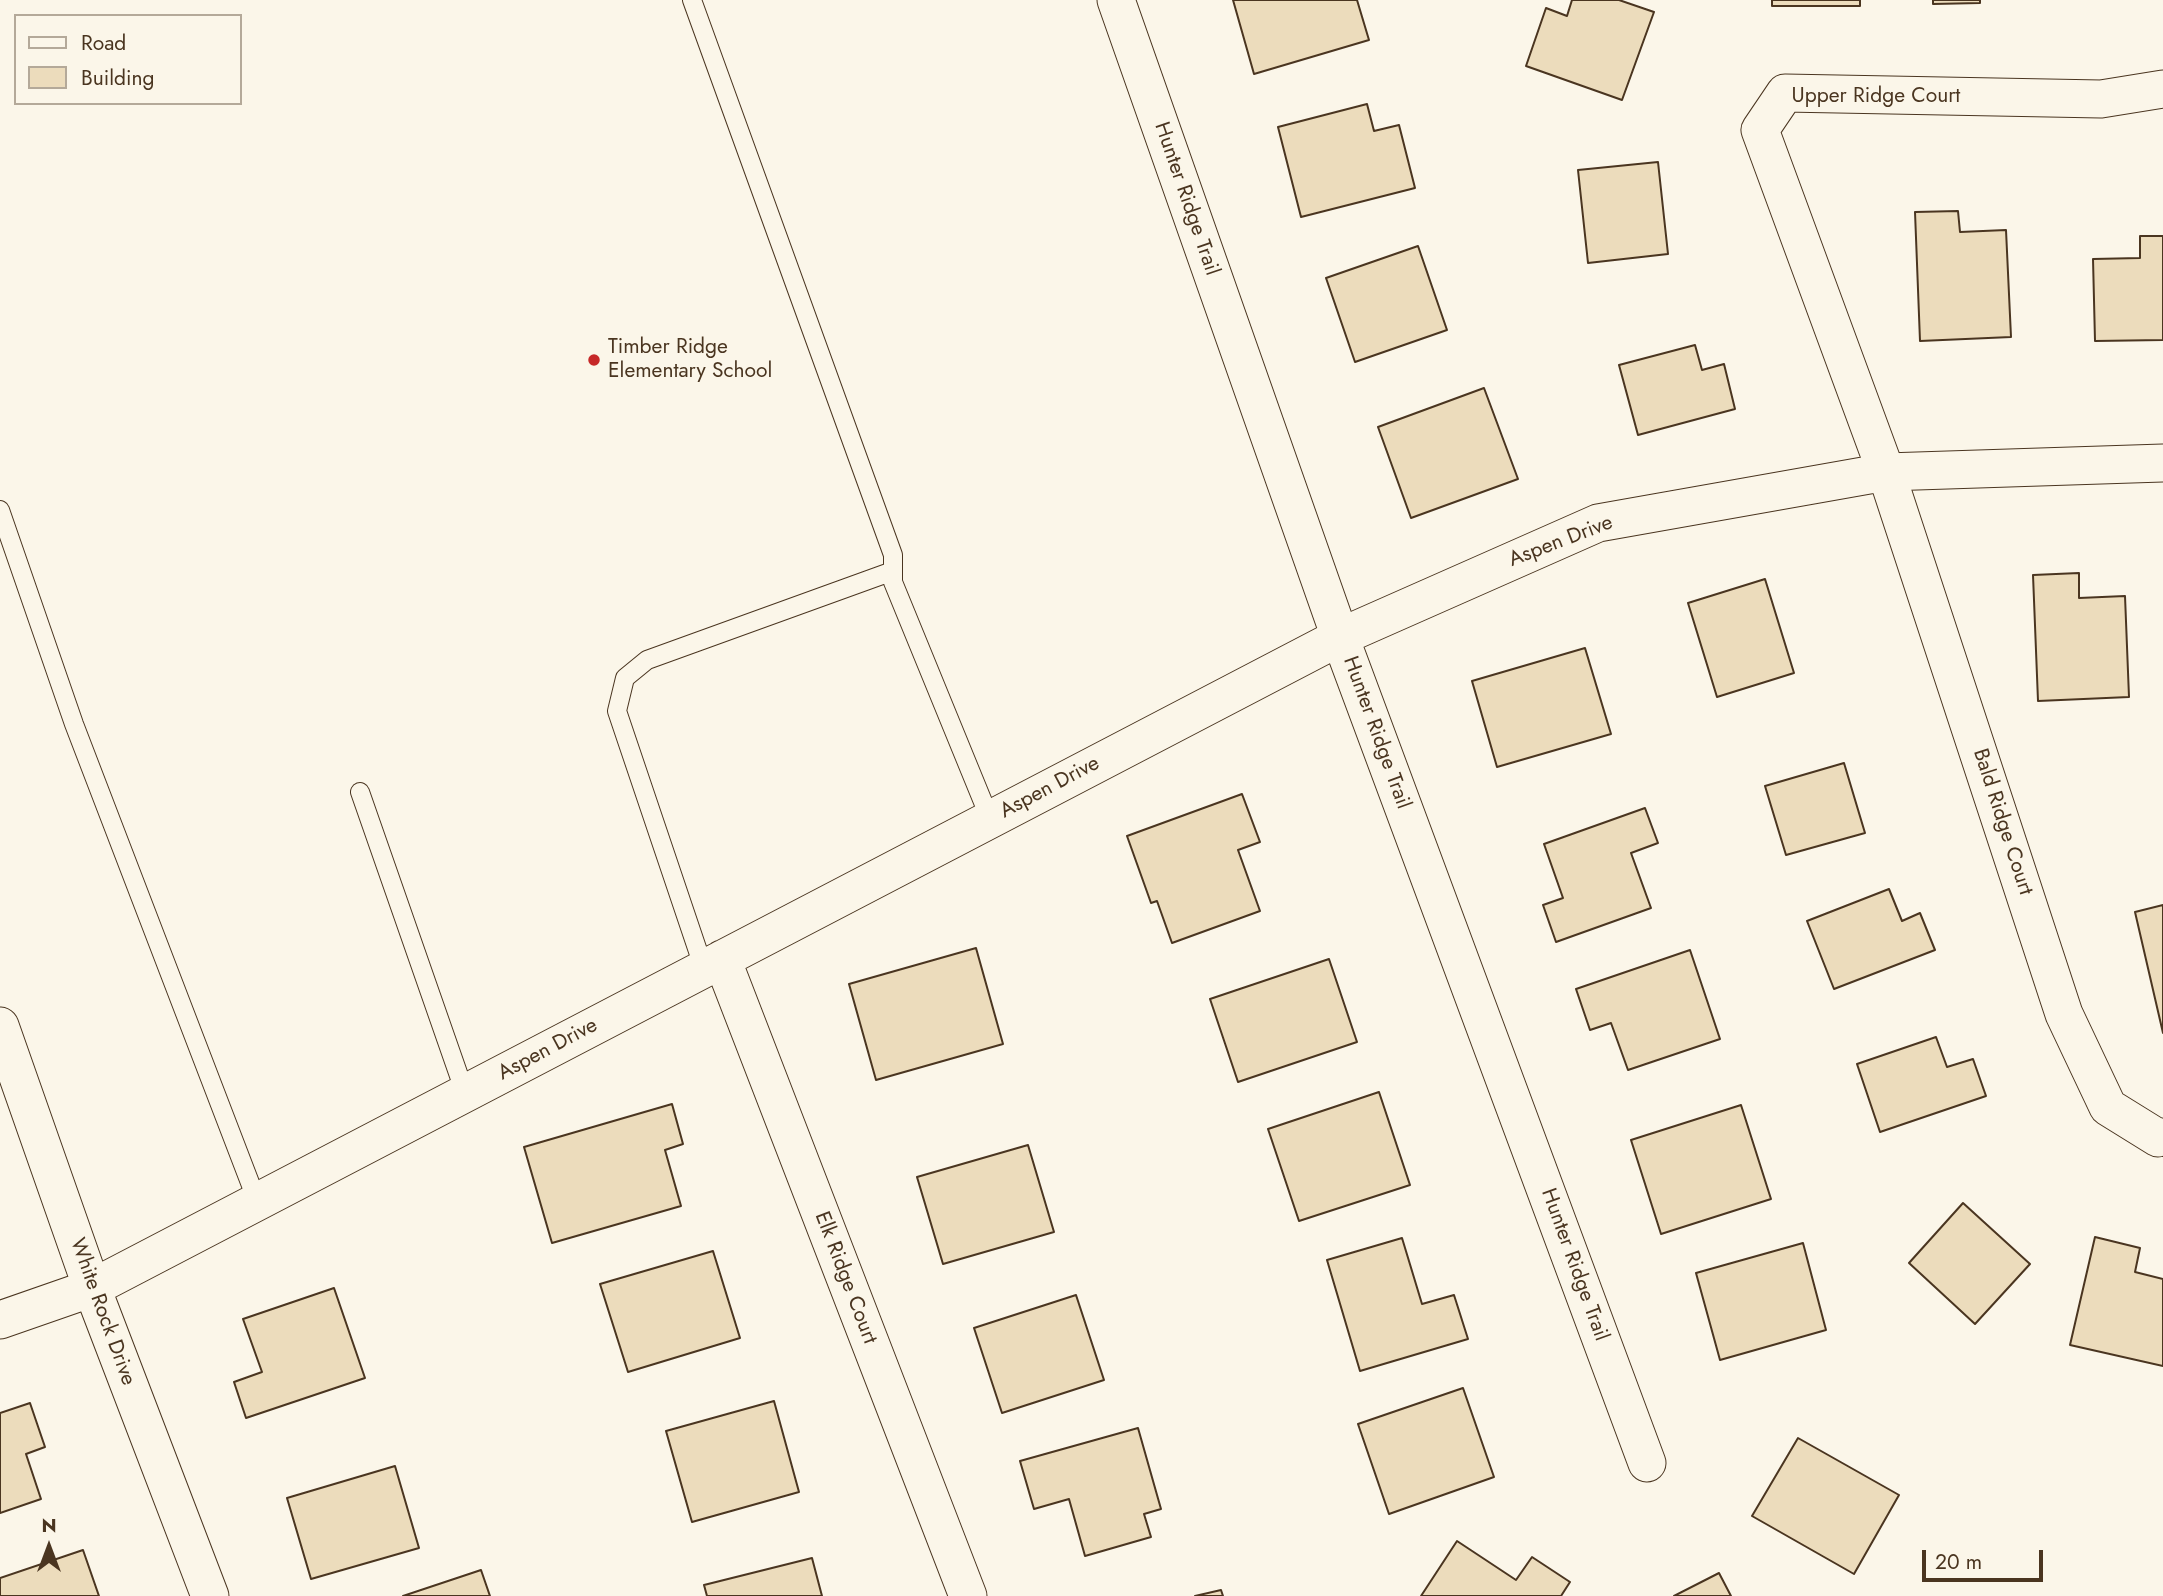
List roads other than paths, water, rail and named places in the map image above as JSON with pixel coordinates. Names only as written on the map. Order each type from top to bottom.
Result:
[{"type":"street","name":"Hunter Ridge Trail","points":[[1116,0],[1340,637],[1647,1462]]},
{"type":"street","name":"Upper Ridge Court","points":[[1886,472],[1760,130],[1785,93],[2102,99],[2163,89]]},
{"type":"street","name":"Aspen Drive","points":[[0,1320],[92,1288],[1340,637],[1598,523],[1886,472],[2163,463]]},
{"type":"street","name":"Bald Ridge Court","points":[[1886,472],[2064,1014],[2108,1107],[2158,1138],[2163,1137]]},
{"type":"street","name":"Elk Ridge Court","points":[[713,964],[968,1596]]},
{"type":"street","name":"White Rock Drive","points":[[0,1026],[92,1288],[210,1596]]},
{"type":"lane","points":[[692,0],[893,555],[893,582],[990,819]]},
{"type":"lane","points":[[0,510],[74,724],[257,1201]]},
{"type":"lane","points":[[713,964],[617,711],[625,678],[647,660],[893,571]]},
{"type":"lane","points":[[360,792],[465,1093]]},
{"type":"place","name":"Timber Ridge Elementary School","points":[[594,360]]}]
